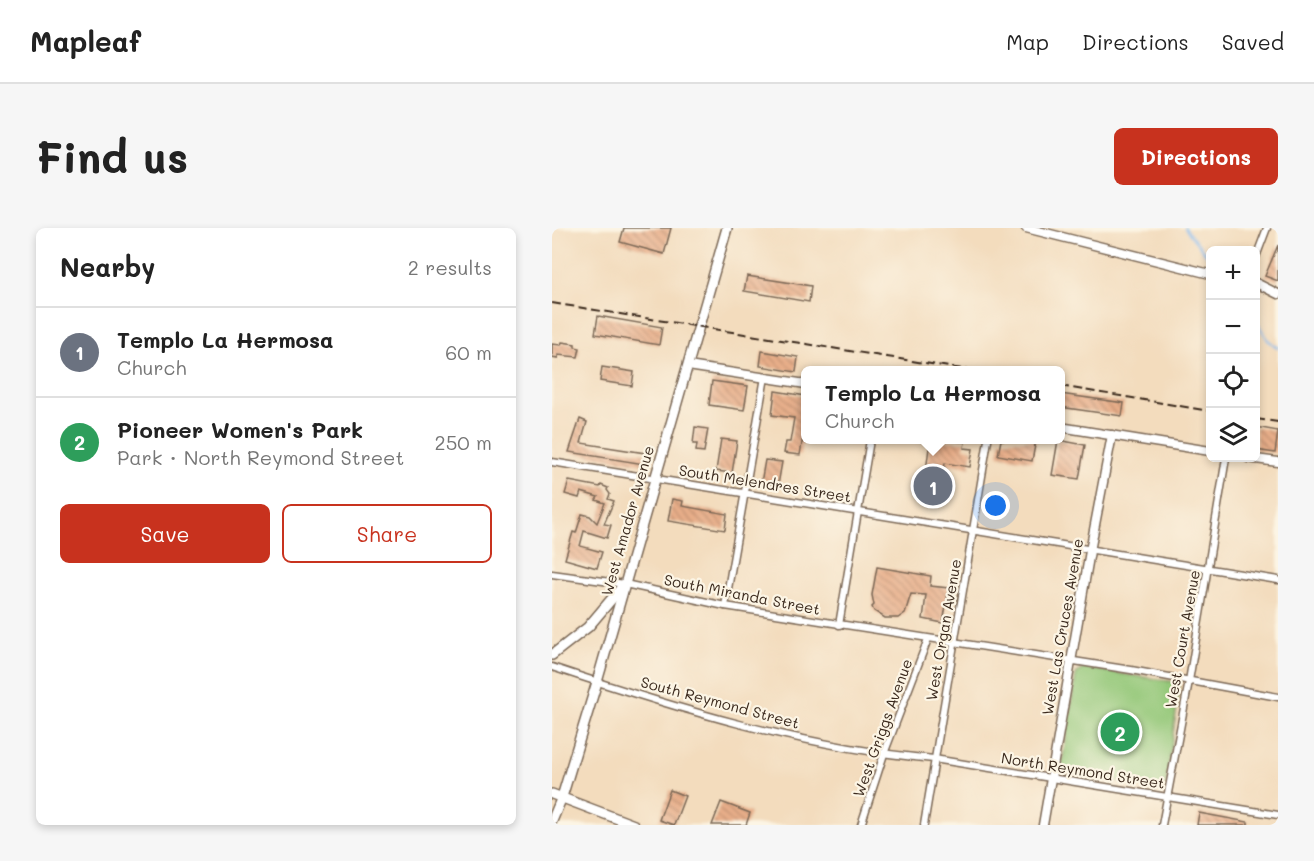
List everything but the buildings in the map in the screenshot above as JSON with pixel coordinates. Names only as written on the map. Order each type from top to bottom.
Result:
[{"type":"main road","name":"West Amador Avenue","points":[[552,820],[562,797],[597,682],[727,228]]},
{"type":"main road","points":[[552,655],[588,627],[625,584]]},
{"type":"main road","points":[[552,794],[634,825]]},
{"type":"street","points":[[1260,246],[1267,228]]},
{"type":"street","points":[[1030,229],[1206,273]]},
{"type":"street","points":[[1260,285],[1278,294]]},
{"type":"street","points":[[688,366],[801,383]]},
{"type":"street","points":[[725,606],[765,377]]},
{"type":"street","points":[[1065,428],[1206,450]]},
{"type":"street","name":"West Las Cruces Avenue","points":[[1043,825],[1112,435]]},
{"type":"street","points":[[838,625],[869,444]]},
{"type":"street","name":"West Organ Avenue","points":[[924,825],[987,444]]},
{"type":"street","points":[[1260,460],[1278,462]]},
{"type":"street","name":"South Melendres Street","points":[[552,462],[1278,580]]},
{"type":"street","name":"West Court Avenue","points":[[1162,825],[1189,681],[1225,462]]},
{"type":"street","name":"South Miranda Street","points":[[552,574],[625,584],[725,606],[928,639],[954,641],[1278,697]]},
{"type":"street","name":"West Griggs Avenue","points":[[861,825],[884,754],[928,639]]},
{"type":"street","name":"South Reymond Street","points":[[552,667],[745,725],[884,754]]},
{"type":"street","name":"North Reymond Street","points":[[884,754],[934,759],[1278,815]]},
{"type":"green space","points":[[1084,668],[1176,682],[1180,685],[1166,784],[1163,789],[1061,770],[1076,674]]},
{"type":"waterway","points":[[1185,228],[1206,254]]},
{"type":"waterway","points":[[1260,327],[1268,340],[1278,348]]},
{"type":"railway","points":[[552,303],[943,366]]},
{"type":"railway","points":[[1065,387],[1206,410]]},
{"type":"railway","points":[[1260,420],[1278,422]]},
{"type":"place","name":"Templo La Hermosa","points":[[933,486]]},
{"type":"place","name":"Pioneer Women's Park","points":[[1120,732]]}]
